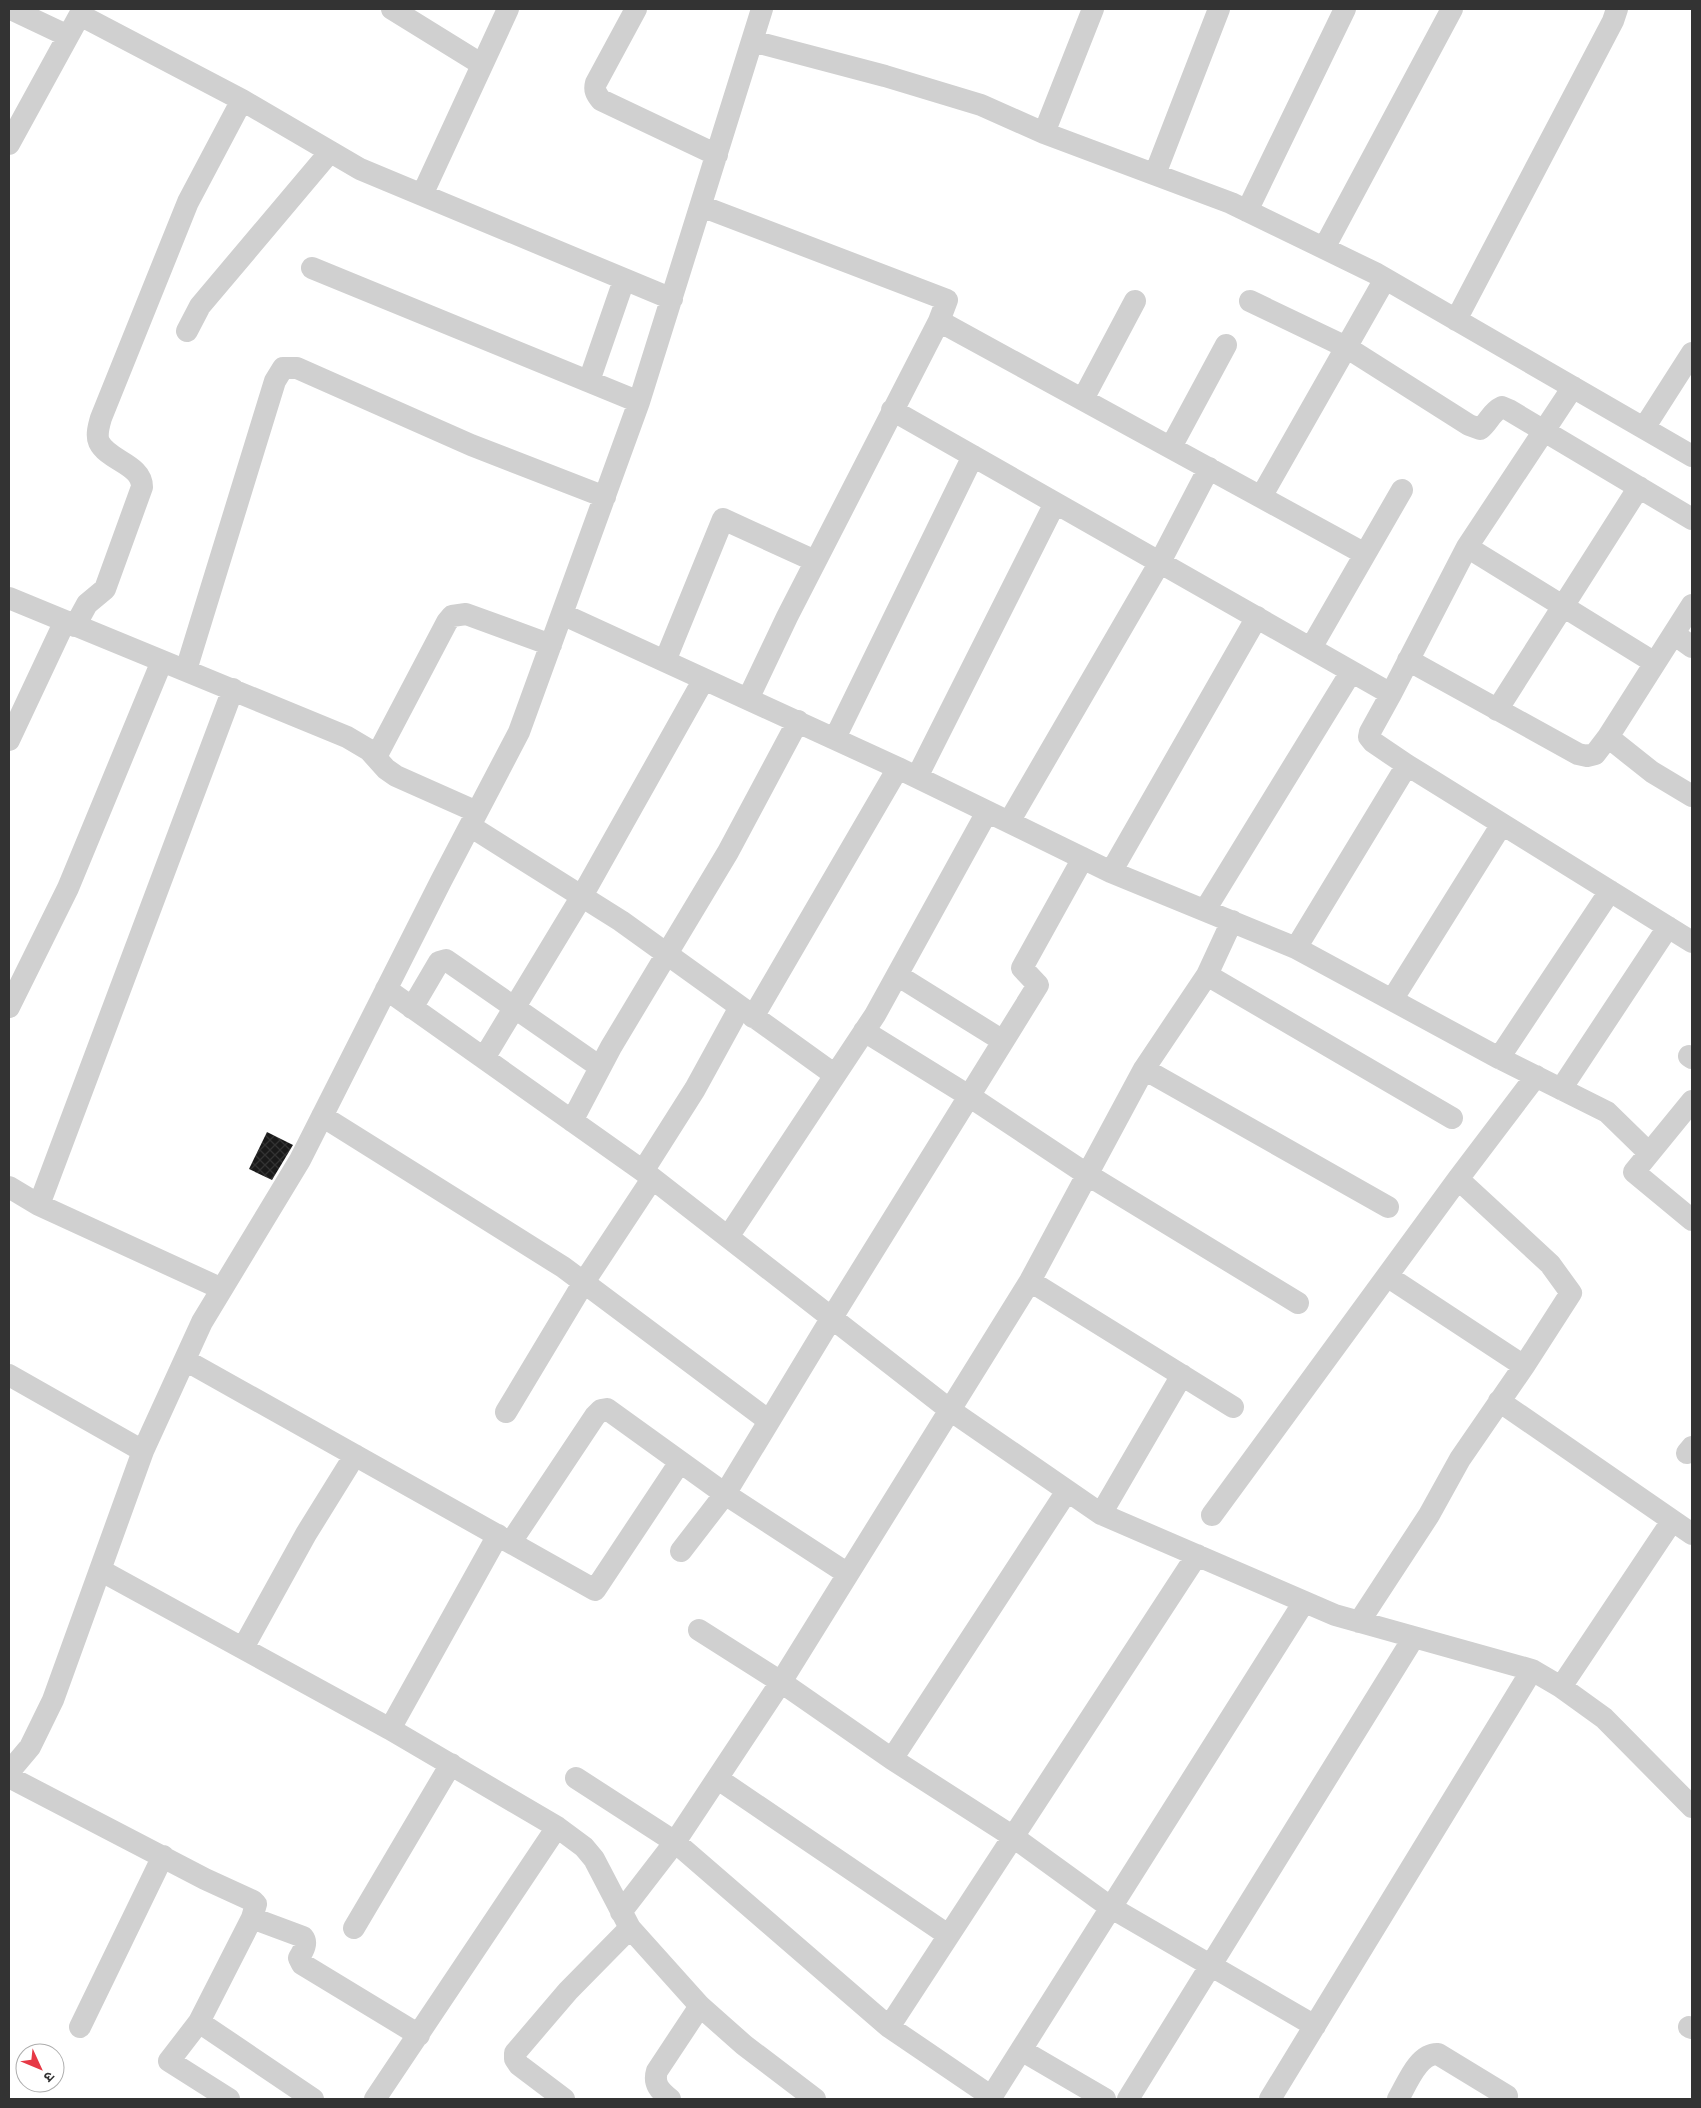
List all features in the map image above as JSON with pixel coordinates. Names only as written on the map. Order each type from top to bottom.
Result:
[{"type":"street","points":[[11,9],[68,36]]},
{"type":"street","points":[[392,9],[481,64]]},
{"type":"street","points":[[422,195],[508,9]]},
{"type":"street","points":[[636,9],[596,83],[594,89],[597,95],[601,100],[717,155]]},
{"type":"street","points":[[9,1772],[30,1747],[53,1700],[144,1451],[202,1322],[300,1160],[519,732],[639,402],[762,9]]},
{"type":"street","points":[[1044,133],[1093,9]]},
{"type":"street","points":[[1154,174],[1220,9]]},
{"type":"street","points":[[1247,210],[1345,9]]},
{"type":"street","points":[[1324,248],[1452,9]]},
{"type":"street","points":[[1456,320],[1613,21],[1617,9]]},
{"type":"street","points":[[9,144],[81,12],[242,100],[329,153],[360,169],[672,299]]},
{"type":"street","points":[[752,41],[980,105],[1044,133],[1247,210],[1385,278],[1692,456]]},
{"type":"street","points":[[9,740],[70,623],[87,604],[105,589],[142,487],[142,481],[137,474],[106,451],[99,441],[98,429],[101,418],[184,210],[242,100]]},
{"type":"street","points":[[187,331],[200,306],[329,153]]},
{"type":"street","points":[[701,206],[947,300],[939,321],[815,562],[748,699]]},
{"type":"street","points":[[312,268],[639,402]]},
{"type":"street","points":[[1260,496],[1385,278]]},
{"type":"street","points":[[588,381],[624,280]]},
{"type":"street","points":[[1083,399],[1134,301]]},
{"type":"street","points":[[1250,301],[1346,348],[1470,425],[1480,429],[1486,424],[1494,410],[1502,407],[1692,519]]},
{"type":"street","points":[[939,321],[1365,554]]},
{"type":"street","points":[[1171,448],[1226,345]]},
{"type":"street","points":[[1644,428],[1692,353]]},
{"type":"street","points":[[186,670],[275,381],[283,368],[296,368],[471,445],[605,497]]},
{"type":"street","points":[[1573,387],[1467,547],[1369,737],[1407,765],[1692,942]]},
{"type":"street","points":[[892,410],[1391,694]]},
{"type":"street","points":[[834,738],[973,456]]},
{"type":"street","points":[[1009,822],[1160,562],[1209,468]]},
{"type":"street","points":[[1498,710],[1639,487]]},
{"type":"street","points":[[1311,648],[1402,490]]},
{"type":"street","points":[[506,1412],[648,1175],[695,1089],[908,772],[1055,503]]},
{"type":"street","points":[[665,661],[723,519],[815,562]]},
{"type":"street","points":[[1467,547],[1655,663]]},
{"type":"street","points":[[9,598],[347,737],[369,750],[386,769],[396,776],[473,819],[582,896],[622,921],[836,1075]]},
{"type":"street","points":[[1408,660],[1578,754],[1587,756],[1595,754],[1608,737],[1692,605]]},
{"type":"street","points":[[376,757],[447,622],[452,616],[466,614],[551,645]]},
{"type":"street","points":[[562,614],[908,772],[1111,872],[1296,948],[1499,1058],[1607,1112],[1649,1154]]},
{"type":"street","points":[[1111,872],[1257,617]]},
{"type":"street","points":[[1674,634],[1692,647]]},
{"type":"street","points":[[9,1007],[68,888],[162,661]]},
{"type":"street","points":[[1205,910],[1351,672]]},
{"type":"street","points":[[484,1058],[582,896],[704,679]]},
{"type":"street","points":[[39,1205],[233,689]]},
{"type":"street","points":[[572,1121],[600,1067],[728,852],[798,722]]},
{"type":"street","points":[[1608,737],[1652,772],[1692,796]]},
{"type":"street","points":[[1296,948],[1407,765]]},
{"type":"street","points":[[728,1237],[864,1031],[987,812]]},
{"type":"street","points":[[1392,1000],[1502,824]]},
{"type":"street","points":[[681,1551],[725,1494],[831,1318],[1038,985],[1022,968],[1082,858]]},
{"type":"street","points":[[1499,1058],[1610,891]]},
{"type":"street","points":[[564,2099],[519,2065],[515,2059],[515,2053],[626,1920],[675,1842],[782,1682],[1030,1281],[1144,1069],[1207,975],[1232,921]]},
{"type":"street","points":[[1561,1089],[1668,927]]},
{"type":"street","points":[[412,1008],[438,962],[442,960],[450,963],[515,1007],[600,1067]]},
{"type":"street","points":[[897,974],[1003,1041]]},
{"type":"street","points":[[1207,975],[1452,1118]]},
{"type":"street","points":[[386,989],[648,1175],[950,1410],[1101,1514],[1334,1615],[1532,1670],[1561,1687],[1604,1718],[1692,1806]]},
{"type":"street","points":[[864,1031],[969,1096],[1088,1175],[1298,1303]]},
{"type":"street","points":[[1144,1069],[1388,1207]]},
{"type":"street","points":[[1212,1514],[1536,1076]]},
{"type":"street","points":[[1692,1101],[1634,1172],[1692,1220]]},
{"type":"street","points":[[322,1116],[480,1214],[584,1282],[769,1421]]},
{"type":"street","points":[[1359,1622],[1429,1515],[1460,1459],[1524,1366],[1571,1293],[1550,1264],[1458,1179]]},
{"type":"street","points":[[9,1187],[39,1205],[222,1289]]},
{"type":"street","points":[[1387,1276],[1524,1366]]},
{"type":"street","points":[[1030,1281],[1233,1407]]},
{"type":"street","points":[[185,1360],[596,1590],[680,1462]]},
{"type":"street","points":[[1101,1514],[1182,1375]]},
{"type":"street","points":[[9,1376],[144,1451]]},
{"type":"street","points":[[1499,1401],[1692,1534]]},
{"type":"street","points":[[390,1729],[504,1538],[601,1410],[607,1409],[614,1413],[725,1494],[848,1574]]},
{"type":"street","points":[[243,1648],[306,1534],[355,1455]]},
{"type":"street","points":[[892,1759],[1067,1491]]},
{"type":"street","points":[[1561,1687],[1672,1521]]},
{"type":"street","points":[[888,2027],[1197,1556]]},
{"type":"street","points":[[100,1570],[390,1729],[557,1827],[584,1847],[594,1859],[626,1920],[700,2006],[744,2045],[815,2099]]},
{"type":"street","points":[[576,1778],[675,1842],[888,2027],[991,2098],[1110,1906],[1304,1602]]},
{"type":"street","points":[[699,1630],[782,1682],[892,1759],[1012,1836],[1110,1906],[1315,2026]]},
{"type":"street","points":[[1128,2099],[1414,1638]]},
{"type":"street","points":[[1270,2099],[1532,1670]]},
{"type":"street","points":[[354,1928],[452,1764]]},
{"type":"street","points":[[9,1777],[256,1904],[252,1918],[199,2022],[168,2061],[229,2099]]},
{"type":"street","points":[[718,1779],[948,1935]]},
{"type":"street","points":[[375,2099],[557,1827]]},
{"type":"street","points":[[80,2027],[163,1856]]},
{"type":"street","points":[[252,1918],[303,1937],[305,1945],[299,1958],[302,1964],[418,2035]]},
{"type":"street","points":[[670,2099],[659,2089],[655,2082],[657,2071],[700,2006]]},
{"type":"street","points":[[199,2022],[313,2099]]},
{"type":"street","points":[[1021,2050],[1105,2099]]},
{"type":"street","points":[[1398,2099],[1421,2061],[1427,2055],[1432,2054],[1438,2054],[1507,2096]]},
{"type":"building","points":[[267,1132],[293,1145],[272,1180],[249,1169]]}]
